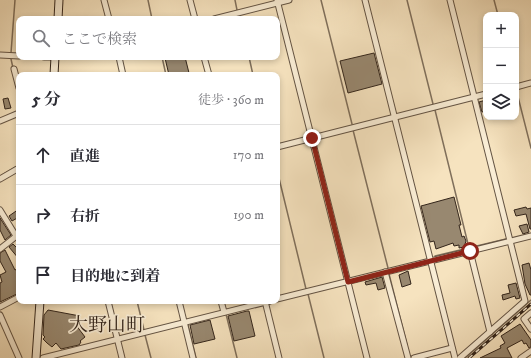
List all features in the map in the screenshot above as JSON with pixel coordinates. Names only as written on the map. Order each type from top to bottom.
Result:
[{"type":"main road","points":[[58,16],[59,0]]},
{"type":"main road","points":[[54,72],[56,60]]},
{"type":"main road","points":[[36,358],[40,304]]},
{"type":"street","points":[[104,0],[108,16]]},
{"type":"street","points":[[190,0],[194,16]]},
{"type":"street","points":[[224,16],[277,1],[289,0]]},
{"type":"street","points":[[365,0],[455,358]]},
{"type":"street","points":[[450,0],[525,301]]},
{"type":"street","points":[[277,1],[367,358]]},
{"type":"street","points":[[0,55],[16,56]]},
{"type":"street","points":[[120,60],[122,72]]},
{"type":"street","points":[[205,60],[208,72]]},
{"type":"street","points":[[14,69],[16,77]]},
{"type":"street","points":[[519,86],[531,83]]},
{"type":"street","points":[[280,146],[394,116],[483,95]]},
{"type":"street","points":[[0,121],[16,114]]},
{"type":"street","points":[[0,179],[16,170]]},
{"type":"street","points":[[0,210],[16,232]]},
{"type":"street","points":[[280,298],[531,236]]},
{"type":"street","points":[[0,249],[16,237]]},
{"type":"street","points":[[470,251],[490,332]]},
{"type":"street","points":[[385,272],[408,358]]},
{"type":"street","points":[[460,358],[531,296]]},
{"type":"street","points":[[0,307],[16,299]]},
{"type":"street","points":[[109,304],[122,358]]},
{"type":"street","points":[[180,304],[193,358]]},
{"type":"street","points":[[222,304],[224,312]]},
{"type":"street","points":[[46,358],[255,304]]},
{"type":"street","points":[[268,304],[280,358]]},
{"type":"street","points":[[531,313],[524,319],[531,329]]},
{"type":"street","points":[[0,315],[19,358]]},
{"type":"street","points":[[414,358],[452,348]]},
{"type":"street","points":[[523,358],[531,351]]},
{"type":"building","points":[[374,53],[382,84],[348,93],[340,61]]},
{"type":"building","points":[[165,60],[186,60],[189,72],[168,72]]},
{"type":"building","points":[[8,98],[11,108],[5,109],[3,99]]},
{"type":"building","points":[[483,101],[483,112],[482,112],[479,102]]},
{"type":"building","points":[[454,197],[461,225],[459,225],[462,237],[464,236],[466,241],[464,247],[459,248],[459,245],[454,246],[453,243],[436,249],[434,241],[430,242],[421,206]]},
{"type":"building","points":[[526,207],[527,209],[531,208],[531,229],[526,214],[516,216],[514,210]]},
{"type":"building","points":[[16,211],[16,219],[12,221],[9,216]]},
{"type":"building","points":[[0,218],[11,235],[5,240],[0,230]]},
{"type":"building","points":[[527,224],[529,232],[523,234],[519,226]]},
{"type":"building","points":[[13,244],[16,247],[16,255],[9,247]]},
{"type":"building","points":[[5,250],[16,270],[16,294],[0,302],[0,283],[2,282],[0,275],[6,272],[0,261],[0,253]]},
{"type":"building","points":[[529,263],[531,270],[531,295],[525,284],[522,265]]},
{"type":"building","points":[[408,271],[411,284],[402,287],[399,275]]},
{"type":"building","points":[[382,277],[385,288],[378,290],[376,283],[366,285],[365,282]]},
{"type":"building","points":[[516,283],[520,298],[516,299],[515,296],[503,300],[502,295],[510,293],[508,285]]},
{"type":"building","points":[[48,310],[80,316],[76,325],[85,337],[80,341],[81,342],[79,345],[61,349],[56,343],[52,347],[43,339],[45,337],[43,335],[44,315]]},
{"type":"building","points":[[249,311],[255,336],[234,341],[228,316]]},
{"type":"building","points":[[210,320],[215,339],[194,344],[190,325]]},
{"type":"building","points":[[520,324],[531,340],[531,347],[529,348],[522,340],[507,348],[512,358],[480,358],[501,348],[500,346],[505,343],[501,336]]},
{"type":"waterway","points":[[11,53],[15,0]]},
{"type":"waterway","points":[[148,0],[151,16]]},
{"type":"waterway","points":[[235,0],[237,10]]},
{"type":"waterway","points":[[321,0],[352,124]]},
{"type":"waterway","points":[[407,0],[433,104]]},
{"type":"waterway","points":[[494,0],[497,12]]},
{"type":"waterway","points":[[11,59],[13,68]]},
{"type":"waterway","points":[[163,60],[165,72]]},
{"type":"waterway","points":[[250,60],[252,72]]},
{"type":"waterway","points":[[519,101],[531,148]]},
{"type":"waterway","points":[[435,110],[469,248]]},
{"type":"waterway","points":[[353,130],[388,268]]},
{"type":"waterway","points":[[0,176],[16,167]]},
{"type":"waterway","points":[[280,182],[306,289]]},
{"type":"waterway","points":[[435,256],[506,239]]},
{"type":"waterway","points":[[389,274],[407,345]]},
{"type":"waterway","points":[[308,294],[324,358]]},
{"type":"waterway","points":[[465,358],[531,300]]},
{"type":"waterway","points":[[138,304],[144,330]]},
{"type":"waterway","points":[[226,314],[237,358]]},
{"type":"waterway","points":[[188,325],[196,358]]},
{"type":"waterway","points":[[145,335],[151,358]]},
{"type":"railway","points":[[469,358],[531,304]]},
{"type":"district","name":"大野山町","points":[[107,325]]},
{"type":"route","points":[[312,138],[348,282],[470,251]]}]
